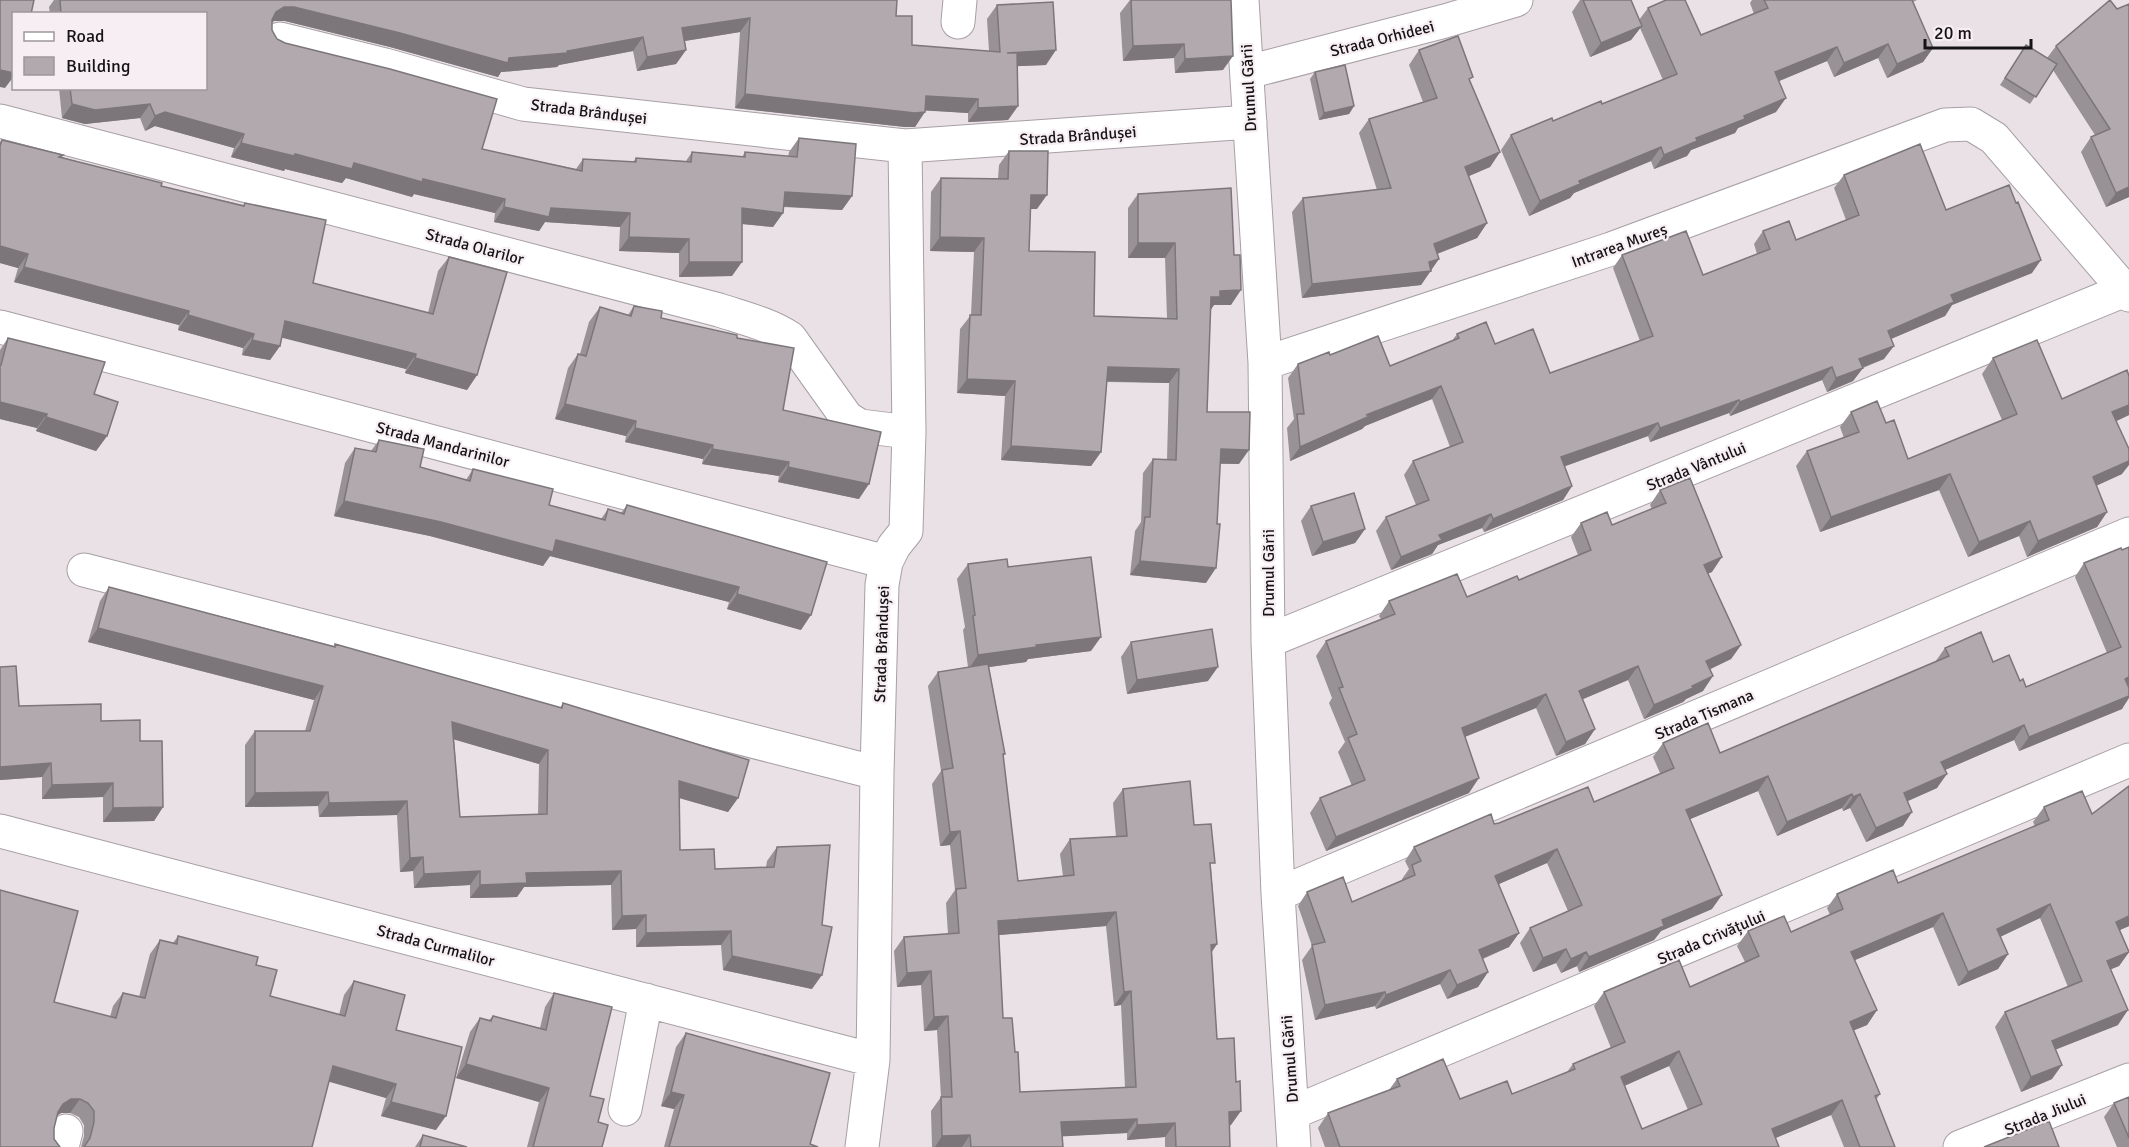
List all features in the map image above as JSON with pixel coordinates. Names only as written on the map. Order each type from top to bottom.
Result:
[{"type":"street","name":"Drumul Gării","points":[[1242,0],[1265,363],[1268,641],[1278,894],[1294,1147]]},
{"type":"street","name":"Strada Orhideei","points":[[1248,72],[1445,21],[1516,0]]},
{"type":"street","name":"Strada Brândușei","points":[[280,39],[523,104],[905,146],[1250,122]]},
{"type":"street","name":"Strada Olarilor","points":[[0,121],[719,310],[757,322],[778,330],[790,338],[847,418],[860,426],[909,432]]},
{"type":"street","name":"Intrarea Mureș","points":[[1265,363],[1402,320],[1611,249],[1945,125],[1971,124],[1994,138],[2127,293]]},
{"type":"street","name":"Strada Brândușei","points":[[862,1147],[873,1060],[882,585],[886,562],[906,531],[909,432],[905,146]]},
{"type":"street","name":"Strada Vântului","points":[[1268,641],[2127,293]]},
{"type":"street","name":"Strada Mandarinilor","points":[[0,327],[886,562]]},
{"type":"street","name":"Strada Tismana","points":[[1278,894],[2129,534]]},
{"type":"street","points":[[84,570],[877,773]]},
{"type":"street","name":"Strada Crivățului","points":[[1292,1113],[2129,760]]},
{"type":"street","name":"Strada Curmalilor","points":[[0,831],[873,1060]]},
{"type":"street","points":[[625,1108],[646,1000]]},
{"type":"street","name":"Strada Jiului","points":[[1960,1147],[2129,1080]]},
{"type":"building","points":[[0,0],[34,0],[31,12],[12,12],[12,73],[0,70]]},
{"type":"building","points":[[60,0],[897,0],[896,16],[912,16],[912,45],[1000,52],[997,5],[1053,2],[1056,50],[1007,53],[1017,53],[1018,106],[978,108],[978,99],[926,96],[925,112],[915,113],[745,94],[750,18],[682,28],[686,50],[647,57],[643,37],[567,51],[567,53],[509,58],[508,63],[294,7],[284,7],[276,12],[272,20],[272,30],[277,39],[285,43],[497,99],[482,149],[582,171],[583,159],[636,162],[636,158],[691,162],[692,152],[745,157],[745,152],[797,157],[799,138],[856,144],[852,196],[785,192],[783,213],[742,208],[742,262],[689,262],[689,239],[629,237],[630,213],[551,208],[549,217],[504,207],[505,199],[423,179],[422,182],[354,163],[352,169],[241,143],[244,134],[165,112],[155,116],[150,104],[95,110],[72,104],[70,90],[207,90],[207,12],[61,12]]},
{"type":"building","points":[[1131,0],[1231,0],[1233,56],[1185,59],[1184,44],[1133,46]]},
{"type":"building","points":[[1583,0],[1631,0],[1642,26],[1601,43]]},
{"type":"building","points":[[1666,0],[1685,0],[1701,35],[1768,8],[1764,0],[1912,0],[1933,48],[1897,64],[1888,44],[1844,63],[1837,47],[1775,72],[1786,98],[1744,116],[1745,119],[1696,138],[1697,141],[1664,155],[1661,147],[1579,181],[1580,184],[1540,201],[1511,135],[1601,101],[1602,104],[1677,74],[1648,8]]},
{"type":"building","points":[[2110,0],[2117,9],[2129,4],[2129,187],[2116,193],[2091,137],[2110,129],[2056,46]]},
{"type":"building","points":[[1458,36],[1473,77],[1469,79],[1500,152],[1465,167],[1487,223],[1434,244],[1439,259],[1429,262],[1431,271],[1312,284],[1303,198],[1391,188],[1369,119],[1437,98],[1419,50]]},
{"type":"building","points":[[2026,45],[2057,64],[2036,97],[2005,78]]},
{"type":"building","points":[[1345,65],[1354,106],[1324,113],[1315,72]]},
{"type":"building","points":[[2,140],[162,183],[161,186],[244,206],[245,203],[326,220],[313,283],[433,314],[449,257],[507,272],[477,375],[415,358],[416,354],[285,321],[280,346],[252,340],[254,334],[188,315],[189,311],[24,267],[28,254],[0,246],[0,146]]},
{"type":"building","points":[[1920,144],[1946,210],[2009,185],[2041,260],[1951,295],[1954,302],[1888,331],[1894,346],[1859,359],[1863,368],[1836,378],[1832,367],[1740,402],[1739,400],[1660,428],[1658,423],[1561,457],[1572,486],[1493,519],[1491,514],[1439,535],[1442,540],[1401,557],[1386,517],[1429,500],[1413,461],[1463,442],[1441,386],[1366,415],[1372,415],[1300,447],[1297,414],[1304,414],[1298,364],[1329,352],[1330,355],[1378,336],[1390,366],[1459,338],[1457,334],[1486,322],[1495,344],[1533,329],[1550,373],[1653,336],[1622,255],[1686,231],[1703,275],[1770,249],[1763,231],[1789,221],[1796,240],[1859,215],[1844,175]]},
{"type":"building","points":[[1009,151],[1048,151],[1047,195],[1031,195],[1029,251],[1095,252],[1094,316],[1177,319],[1175,243],[1138,243],[1138,194],[1231,188],[1234,255],[1240,255],[1241,290],[1220,291],[1220,297],[1211,297],[1207,412],[1250,412],[1249,450],[1221,449],[1217,524],[1220,524],[1216,568],[1140,561],[1145,517],[1150,517],[1153,459],[1176,460],[1179,369],[1108,367],[1101,452],[1011,446],[1015,381],[967,379],[970,315],[981,315],[984,238],[940,237],[941,178],[1008,179]]},
{"type":"building","points":[[634,306],[662,311],[661,318],[737,335],[737,338],[794,348],[783,410],[881,432],[869,484],[788,467],[789,462],[712,449],[713,445],[635,428],[636,421],[565,404],[578,354],[586,356],[600,307],[631,316]]},
{"type":"building","points":[[8,338],[105,362],[94,394],[118,402],[107,436],[46,417],[47,414],[0,402],[0,365]]},
{"type":"building","points":[[2037,340],[2062,399],[2127,370],[2129,405],[2112,412],[2129,449],[2129,461],[2093,477],[2107,512],[2038,541],[2030,521],[1979,542],[1950,474],[1831,517],[1807,451],[1859,432],[1851,412],[1877,401],[1886,423],[1894,420],[1908,459],[2017,414],[1993,358]]},
{"type":"building","points":[[379,440],[424,449],[420,467],[470,481],[473,469],[553,489],[549,505],[605,520],[608,509],[624,514],[627,505],[827,562],[811,615],[737,594],[739,587],[556,540],[553,552],[441,522],[344,501],[355,448],[376,452]]},
{"type":"building","points":[[1690,478],[1722,557],[1704,565],[1741,645],[1706,661],[1713,676],[1692,686],[1693,688],[1654,705],[1638,666],[1579,691],[1595,729],[1566,742],[1546,694],[1462,728],[1479,778],[1336,837],[1320,798],[1365,780],[1348,738],[1357,734],[1339,688],[1343,687],[1326,641],[1395,614],[1389,601],[1457,574],[1467,597],[1517,576],[1519,580],[1591,550],[1581,523],[1607,512],[1612,525],[1666,503],[1660,490]]},
{"type":"building","points":[[1354,493],[1365,529],[1323,542],[1311,506]]},
{"type":"building","points":[[2129,547],[2129,677],[2125,679],[2129,688],[2129,696],[2029,737],[2024,725],[1941,762],[1947,774],[1904,793],[1912,812],[1876,828],[1860,794],[1853,797],[1852,794],[1787,822],[1768,776],[1686,810],[1722,895],[1662,920],[1664,926],[1589,957],[1586,952],[1571,959],[1566,949],[1543,958],[1530,928],[1582,905],[1557,849],[1495,876],[1519,933],[1479,950],[1488,972],[1457,985],[1450,970],[1386,995],[1385,992],[1325,1005],[1312,945],[1325,942],[1307,892],[1343,877],[1352,902],[1415,875],[1412,865],[1421,861],[1414,847],[1491,814],[1494,824],[1499,823],[1588,787],[1594,802],[1674,768],[1663,743],[1708,723],[1720,753],[1949,656],[1945,648],[1981,632],[1993,662],[2009,655],[2020,681],[2023,679],[2026,687],[2121,647],[2084,563]]},
{"type":"building","points":[[1091,557],[1101,637],[978,655],[968,564],[1007,559],[1008,567]]},
{"type":"building","points":[[109,587],[335,647],[335,644],[562,708],[563,703],[749,760],[738,798],[679,781],[680,850],[714,849],[715,869],[774,867],[777,847],[830,845],[822,925],[832,927],[822,975],[732,956],[731,931],[646,933],[646,915],[622,916],[621,871],[526,873],[527,883],[480,885],[480,871],[424,874],[423,857],[410,858],[407,801],[329,803],[328,792],[255,793],[255,731],[310,731],[323,686],[98,628]],"holes":[[[452,722],[548,750],[547,814],[460,817]]]},
{"type":"building","points":[[1212,629],[1218,667],[1137,680],[1131,642]]},
{"type":"building","points":[[988,664],[1005,754],[1003,754],[1018,881],[1074,875],[1070,839],[1127,836],[1123,789],[1190,781],[1194,825],[1211,824],[1215,863],[1210,863],[1217,944],[1211,945],[1217,1039],[1234,1038],[1236,1082],[1240,1081],[1241,1111],[1229,1112],[1230,1147],[1176,1147],[1175,1123],[1137,1125],[1137,1119],[1061,1122],[1063,1147],[971,1147],[970,1135],[942,1136],[941,1097],[952,1097],[948,1016],[934,1017],[931,971],[907,973],[904,937],[959,933],[956,889],[966,888],[960,831],[950,832],[942,770],[953,768],[938,672]],"holes":[[[1116,912],[1124,992],[1131,991],[1136,1087],[1020,1092],[1018,1052],[1015,1052],[1012,1018],[1003,1018],[998,921]]]},
{"type":"building","points":[[16,666],[19,706],[101,704],[101,721],[140,720],[140,741],[162,741],[163,807],[113,808],[113,783],[52,785],[51,763],[0,767],[0,667]]},
{"type":"building","points":[[2129,786],[2129,916],[2116,922],[2129,952],[2107,961],[2128,1010],[2052,1041],[2062,1065],[2031,1077],[2005,1012],[2082,981],[2050,904],[1997,929],[2008,954],[1968,972],[1943,913],[1851,952],[1877,1010],[1850,1022],[1880,1094],[1875,1096],[1895,1147],[1860,1147],[1842,1100],[1772,1129],[1779,1147],[1340,1147],[1328,1113],[1400,1086],[1397,1079],[1443,1059],[1460,1099],[1507,1081],[1512,1094],[1575,1069],[1573,1064],[1625,1042],[1604,992],[1679,960],[1690,987],[1759,956],[1748,931],[1784,916],[1791,932],[1843,909],[1837,894],[1893,870],[1898,883],[2049,820],[2044,807],[2082,791],[2092,814]],"holes":[[[1679,1051],[1702,1104],[1642,1129],[1621,1077]]]},
{"type":"building","points":[[0,890],[78,911],[54,1002],[116,1018],[123,993],[145,998],[160,940],[177,944],[178,936],[258,957],[256,965],[277,970],[270,996],[345,1016],[354,981],[405,995],[396,1030],[462,1047],[446,1116],[391,1102],[396,1084],[333,1066],[312,1147],[84,1147],[90,1138],[94,1111],[88,1103],[80,1099],[71,1099],[63,1104],[58,1112],[54,1128],[54,1139],[60,1147],[0,1147]]},
{"type":"building","points":[[554,993],[612,1007],[590,1096],[604,1099],[598,1122],[608,1125],[602,1147],[533,1147],[549,1088],[466,1064],[480,1018],[491,1021],[493,1016],[546,1030]]},
{"type":"building","points":[[686,1033],[830,1073],[810,1144],[818,1147],[669,1147],[684,1095],[671,1092]]},
{"type":"building","points":[[2129,1097],[2129,1138],[2114,1103]]},
{"type":"building","points":[[2049,1121],[2059,1147],[1984,1147]]},
{"type":"building","points":[[423,1135],[467,1147],[420,1147]]}]
